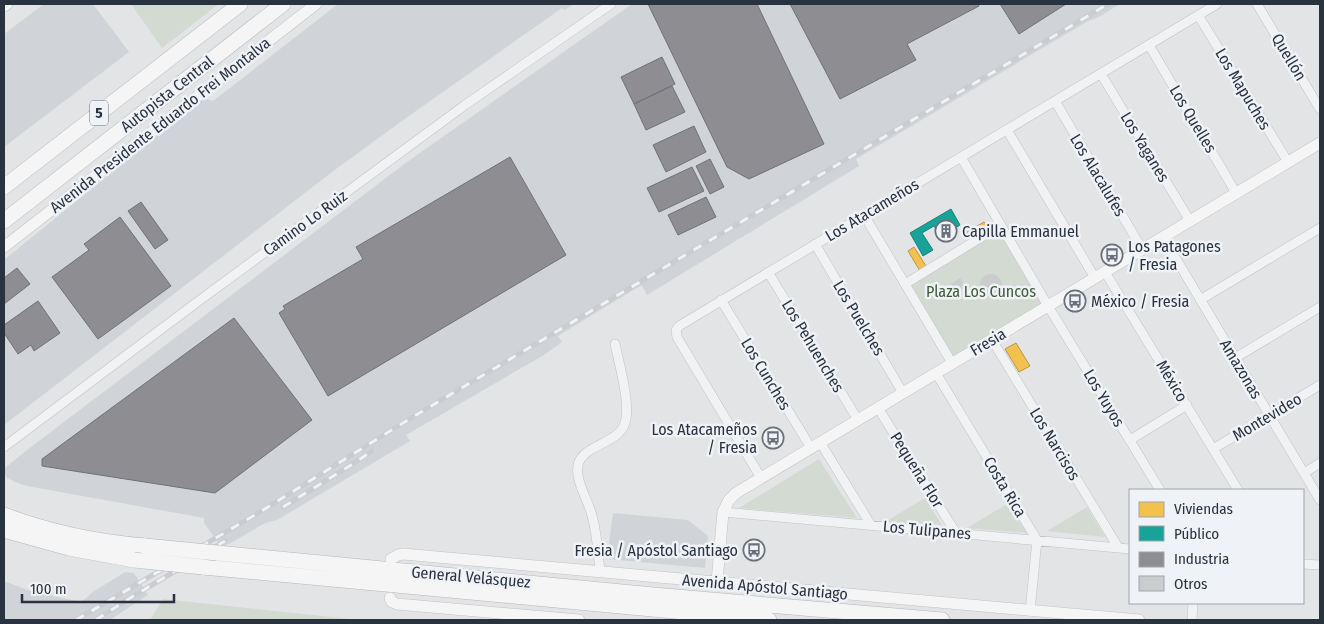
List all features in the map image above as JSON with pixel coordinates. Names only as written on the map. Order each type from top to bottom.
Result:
[{"type":"highway","name":"Autopista Central","points":[[4,187],[240,4]]},
{"type":"highway","name":"Autopista Central","points":[[4,221],[283,4]]},
{"type":"highway","name":"General Velásquez","points":[[4,515],[39,527],[107,542],[643,594],[942,620]]},
{"type":"highway","name":"General Velásquez","points":[[4,530],[69,548],[134,560],[769,620]]},
{"type":"street","name":"Avenida Presidente Eduardo Frei Montalva","points":[[4,247],[316,4]]},
{"type":"street","name":"Camino Lo Ruiz","points":[[4,448],[208,294],[458,111],[611,4]]},
{"type":"street","name":"Los Atacameños","points":[[761,478],[676,334],[679,326],[1217,4]]},
{"type":"street","name":"Quellón","points":[[1257,4],[1320,109]]},
{"type":"street","name":"Los Mapuches","points":[[1198,15],[1288,162]]},
{"type":"street","name":"Los Quelles","points":[[1149,45],[1236,193]]},
{"type":"street","name":"Los Yaganes","points":[[1101,74],[1190,221]]},
{"type":"street","name":"Los Alacalufes","points":[[1055,101],[1142,250]]},
{"type":"street","points":[[1007,130],[1094,278]]},
{"type":"street","name":"Fresia","points":[[723,512],[732,496],[761,478],[1320,143]]},
{"type":"street","name":"Los Yuyos","points":[[961,157],[1048,306],[1159,489]]},
{"type":"street","points":[[864,215],[952,364]]},
{"type":"street","points":[[905,284],[1001,225]]},
{"type":"street","points":[[1200,300],[1320,228]]},
{"type":"street","name":"Amazonas","points":[[1163,237],[1320,500]]},
{"type":"street","name":"Los Puelches","points":[[815,244],[903,392]]},
{"type":"street","name":"Los Pehuenches","points":[[768,272],[858,420]]},
{"type":"street","name":"México","points":[[1106,272],[1237,489]]},
{"type":"street","name":"Los Cunches","points":[[721,300],[871,525]]},
{"type":"street","points":[[1235,358],[1320,307]]},
{"type":"street","name":"Los Narcisos","points":[[992,340],[1118,547]]},
{"type":"street","points":[[600,572],[599,554],[591,511],[584,494],[578,470],[580,461],[585,454],[618,433],[625,422],[625,390],[615,344]]},
{"type":"street","name":"Costa Rica","points":[[936,373],[1037,540]]},
{"type":"street","name":"Montevideo","points":[[1213,449],[1320,385]]},
{"type":"street","points":[[1130,440],[1187,405]]},
{"type":"street","name":"Pequeña Flor","points":[[878,408],[956,533]]},
{"type":"street","points":[[1304,473],[1320,463]]},
{"type":"street","points":[[717,582],[723,512]]},
{"type":"street","name":"Los Tulipanes","points":[[723,512],[1129,548]]},
{"type":"street","points":[[1030,610],[1037,540]]},
{"type":"street","name":"Avenida Apóstol Santiago","points":[[392,559],[403,554],[1139,620]]},
{"type":"street","points":[[1304,564],[1320,565]]},
{"type":"street","points":[[390,598],[392,602],[397,604],[579,620]]},
{"type":"street","points":[[1192,620],[1194,604]]},
{"type":"shaded area","points":[[44,4],[93,4],[129,52],[4,147],[4,34]]},
{"type":"shaded area","points":[[338,4],[574,4],[564,10],[562,8],[332,172],[4,425],[4,260],[203,98],[213,101]]},
{"type":"shaded area","points":[[632,4],[1120,4],[1099,17],[1088,21],[856,159],[859,166],[647,295],[642,285],[615,301],[558,336],[562,342],[544,355],[406,435],[410,441],[277,520],[265,523],[222,548],[204,523],[204,518],[27,486],[6,477],[4,469],[23,453],[407,162]]},
{"type":"shaded area","points":[[613,513],[688,520],[708,536],[705,568],[607,559]]},
{"type":"shaded area","points":[[125,572],[134,573],[148,595],[110,620],[4,620],[4,581],[30,591],[81,602],[93,592]]},
{"type":"green space","points":[[131,4],[219,4],[162,48]]},
{"type":"green space","name":"Plaza Los Cuncos","points":[[999,228],[1044,304],[952,359],[909,285]]},
{"type":"green space","points":[[819,459],[857,518],[739,508]]},
{"type":"green space","points":[[925,498],[942,525],[885,522]]},
{"type":"green space","points":[[1007,504],[1027,533],[967,528]]},
{"type":"green space","points":[[1087,507],[1105,537],[1047,531]]},
{"type":"green space","points":[[163,599],[350,619],[365,620],[150,620]]},
{"type":"building: Viviendas","points":[[984,222],[989,228],[971,239],[967,232]]},
{"type":"building: Viviendas","points":[[914,247],[926,266],[920,271],[908,251]]},
{"type":"building: Viviendas","points":[[1016,343],[1030,366],[1019,372],[1005,349]]},
{"type":"building: Público","name":"Capilla Emmanuel","points":[[951,209],[960,225],[954,229],[956,234],[943,241],[934,226],[922,233],[933,250],[923,256],[910,233]]},
{"type":"building: Industria","points":[[648,4],[757,4],[824,144],[749,179],[727,167]]},
{"type":"building: Industria","points":[[790,4],[978,4],[979,6],[907,44],[916,60],[840,99]]},
{"type":"building: Industria","points":[[1000,4],[1066,4],[1019,34]]},
{"type":"building: Industria","points":[[662,57],[675,84],[634,104],[621,77]]},
{"type":"building: Industria","points":[[672,86],[685,112],[646,130],[634,104]]},
{"type":"building: Industria","points":[[694,126],[706,152],[666,172],[653,145]]},
{"type":"building: Industria","points":[[510,157],[566,255],[328,396],[279,313],[285,309],[283,306],[363,259],[356,247]]},
{"type":"building: Industria","points":[[710,159],[724,187],[710,194],[696,166]]},
{"type":"building: Industria","points":[[692,167],[704,191],[659,212],[647,188]]},
{"type":"building: Industria","points":[[706,197],[716,217],[678,235],[668,215]]},
{"type":"building: Industria","points":[[141,202],[168,240],[155,249],[128,211]]},
{"type":"building: Industria","points":[[120,217],[171,286],[98,339],[52,277],[89,250],[84,244]]},
{"type":"building: Industria","points":[[17,268],[30,284],[4,304],[4,278]]},
{"type":"building: Industria","points":[[38,301],[60,333],[34,351],[31,345],[18,354],[4,333],[4,325]]},
{"type":"building: Industria","points":[[234,318],[312,420],[215,493],[42,466],[42,459]]},
{"type":"building: Otros","points":[[991,274],[999,277],[1002,285],[999,293],[991,296],[983,293],[980,285],[983,277]]},
{"type":"building: Otros","points":[[960,278],[966,287],[957,293],[951,284]]},
{"type":"railway","points":[[76,620],[260,512],[416,415],[1108,4]]},
{"type":"railway","points":[[283,507],[372,451]]},
{"type":"railway","points":[[96,620],[225,541]]},
{"type":"place","name":"Capilla Emmanuel","points":[[946,231]]},
{"type":"place","name":"Los Patagones / Fresia","points":[[1112,255]]},
{"type":"place","name":"México / Fresia","points":[[1075,301]]},
{"type":"place","name":"Los Atacameños / Fresia","points":[[773,438]]},
{"type":"place","name":"Fresia / Apóstol Santiago","points":[[754,550]]}]
